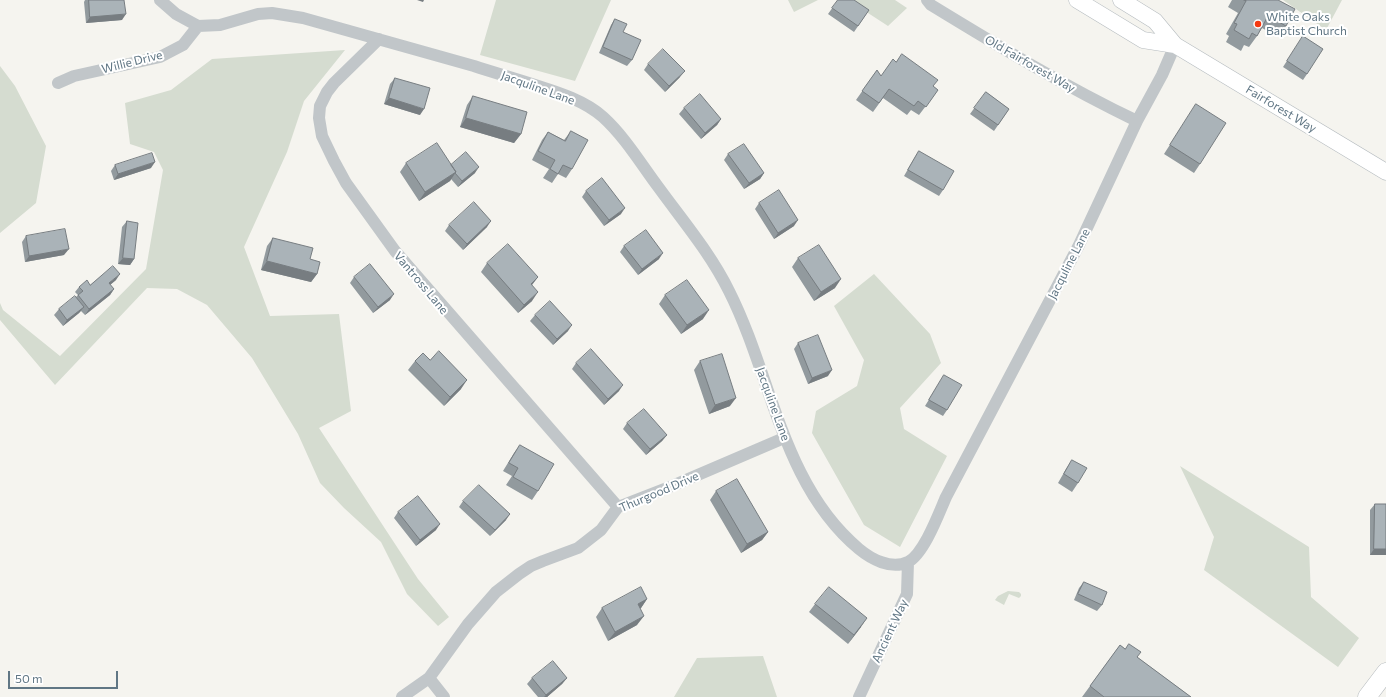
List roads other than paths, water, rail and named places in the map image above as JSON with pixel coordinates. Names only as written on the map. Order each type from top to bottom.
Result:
[{"type":"main road","name":"Fairforest Way","points":[[1077,0],[1143,40],[1175,45]]},
{"type":"main road","name":"Fairforest Way","points":[[1121,0],[1155,21],[1175,45],[1386,172]]},
{"type":"main road","points":[[1367,697],[1386,672]]},
{"type":"street","points":[[160,0],[176,14],[198,26]]},
{"type":"street","name":"Old Fairforest Way","points":[[927,0],[931,5],[997,46],[1089,98],[1137,121]]},
{"type":"street","name":"Jacquline Lane","points":[[198,26],[220,25],[258,14],[272,13],[303,18],[505,75],[572,98],[602,116],[621,136],[693,235],[729,290],[745,325],[784,438],[815,499],[846,538],[879,562],[894,564],[908,562],[920,550],[933,528],[946,496],[1079,245],[1137,121],[1162,75],[1175,45]]},
{"type":"street","name":"Willie Drive","points":[[58,83],[74,76],[160,57],[183,45],[198,26]]},
{"type":"street","name":"Vantross Lane","points":[[379,39],[334,82],[320,106],[319,118],[322,136],[334,161],[346,183],[394,251],[618,507]]},
{"type":"street","name":"Thurgood Drive","points":[[402,697],[429,678],[468,624],[496,592],[518,574],[531,566],[578,548],[601,530],[618,507],[784,438]]},
{"type":"street","name":"Ancient Way","points":[[859,697],[907,594],[908,562]]},
{"type":"street","points":[[429,678],[444,697]]},
{"type":"place","name":"White Oaks Baptist Church","points":[[1258,24]]}]
